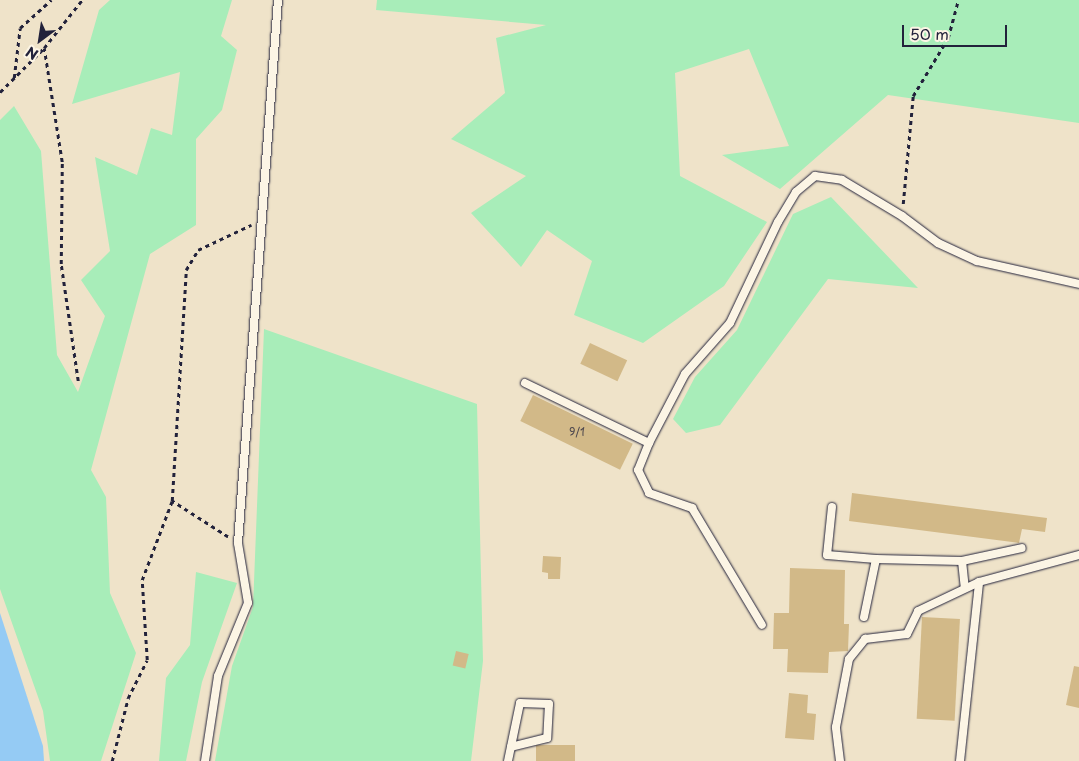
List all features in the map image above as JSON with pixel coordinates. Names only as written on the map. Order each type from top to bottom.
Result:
[{"type":"lane","points":[[205,761],[218,676],[248,603],[238,543],[259,222],[278,0]]},
{"type":"lane","points":[[762,625],[692,508],[649,493],[638,470],[649,443],[685,374],[730,323],[778,222],[796,192],[815,176],[842,180],[902,216],[938,243],[977,261],[1079,284]]},
{"type":"lane","points":[[525,383],[649,443]]},
{"type":"lane","points":[[832,507],[826,555],[876,559],[962,561],[1022,548]]},
{"type":"lane","points":[[840,761],[836,727],[849,659],[865,639],[907,634],[918,611],[979,582],[1079,555]]},
{"type":"lane","points":[[864,617],[876,559]]},
{"type":"lane","points":[[962,561],[965,588]]},
{"type":"lane","points":[[960,761],[979,582]]},
{"type":"lane","points":[[508,761],[520,703],[549,704],[547,738],[511,747]]},
{"type":"path","points":[[14,78],[20,28],[51,0]]},
{"type":"path","points":[[0,92],[44,48],[82,0]]},
{"type":"path","points":[[902,216],[913,96],[948,38],[958,0]]},
{"type":"path","points":[[44,48],[62,162],[60,264],[78,382]]},
{"type":"path","points":[[112,761],[128,698],[147,660],[142,580],[172,501],[186,270],[198,250],[259,222]]},
{"type":"path","points":[[172,501],[238,543]]},
{"type":"green space","points":[[110,0],[232,0],[221,36],[237,50],[222,110],[196,139],[196,225],[150,254],[91,470],[106,497],[110,593],[136,653],[101,761],[50,761],[43,711],[0,589],[0,120],[14,106],[41,151],[57,355],[78,392],[105,316],[81,280],[110,251],[95,157],[137,175],[151,128],[172,135],[180,72],[72,104],[99,10]]},
{"type":"green space","points":[[377,0],[1079,0],[1079,123],[888,95],[780,189],[722,155],[789,146],[749,49],[675,73],[680,176],[767,222],[724,286],[643,343],[574,315],[592,261],[547,230],[521,267],[471,213],[526,176],[451,139],[505,93],[496,38],[546,25],[376,10]]},
{"type":"green space","points":[[831,197],[918,288],[828,279],[720,425],[686,433],[673,419],[695,377],[737,330],[793,214]]},
{"type":"green space","points":[[264,329],[477,404],[483,661],[471,761],[215,761],[232,666],[253,607]]},
{"type":"green space","points":[[196,572],[237,583],[202,682],[186,761],[159,761],[166,678],[190,645]]},
{"type":"water","points":[[0,613],[43,746],[44,761],[0,761]]},
{"type":"building","points":[[590,343],[627,360],[617,381],[580,364]]},
{"type":"building","points":[[533,395],[633,444],[620,470],[520,421]]},
{"type":"building","points":[[852,493],[1047,518],[1045,532],[1022,529],[1019,543],[849,521]]},
{"type":"building","points":[[543,556],[561,557],[560,579],[548,579],[548,573],[542,572]]},
{"type":"building","points":[[790,568],[845,570],[844,624],[849,624],[848,651],[829,652],[828,673],[787,672],[788,649],[773,649],[774,613],[789,613]]},
{"type":"building","points":[[922,617],[960,619],[955,721],[917,719]]},
{"type":"building","points":[[456,651],[469,654],[465,669],[453,666]]},
{"type":"building","points":[[1074,666],[1079,667],[1079,708],[1066,705]]},
{"type":"building","points":[[789,693],[808,695],[807,713],[816,714],[814,740],[785,738]]},
{"type":"building","points":[[536,745],[575,745],[575,761],[536,761]]}]
